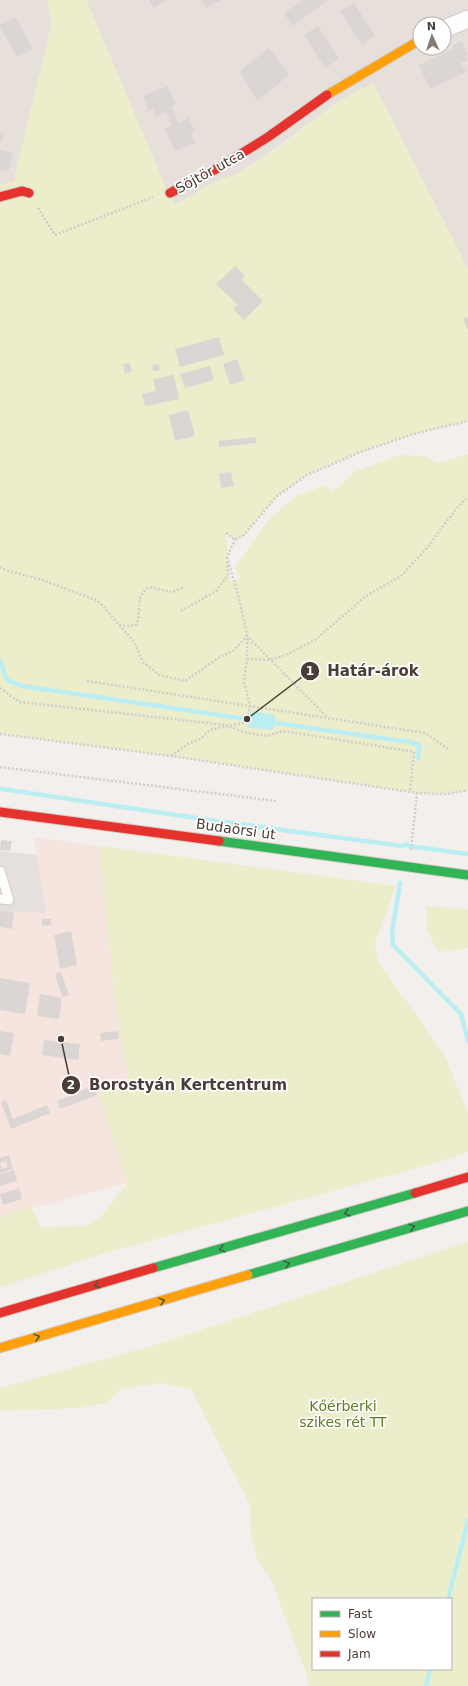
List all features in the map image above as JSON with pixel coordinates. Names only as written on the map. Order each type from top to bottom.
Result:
[{"type":"main road","name":"Söjtör utca","points":[[170,193],[218,168],[268,137],[328,94],[412,45]]},
{"type":"main road","points":[[0,197],[22,192],[29,193]]},
{"type":"main road","name":"Budaörsi út","points":[[0,812],[468,875]]},
{"type":"main road","points":[[0,1313],[468,1177]]},
{"type":"main road","points":[[0,1348],[468,1211]]},
{"type":"street","points":[[452,26],[468,19]]},
{"type":"lane","points":[[0,871],[10,900],[0,899]]},
{"type":"path","name":"Söjtör utca","points":[[29,193],[55,235],[163,192],[170,193]]},
{"type":"path","points":[[182,611],[216,591],[228,575],[227,557],[235,540],[244,535],[277,496],[307,475],[363,451],[416,433],[468,421]]},
{"type":"path","points":[[247,658],[269,660],[286,655],[315,640],[366,596],[400,576],[426,548],[468,496]]},
{"type":"path","points":[[226,533],[235,540]]},
{"type":"path","points":[[171,756],[210,730],[247,722],[250,705],[244,682],[247,658],[247,636],[240,602],[227,557]]},
{"type":"path","points":[[0,567],[45,581],[96,600],[134,642],[143,662],[159,675],[185,681],[220,657],[233,651],[247,636]]},
{"type":"path","points":[[118,625],[136,625],[139,618],[140,598],[142,592],[149,587],[172,592],[185,587]]},
{"type":"path","points":[[247,636],[269,660],[327,717]]},
{"type":"path","points":[[87,681],[425,733],[448,749]]},
{"type":"path","points":[[0,688],[19,702],[228,725],[243,732],[267,736],[283,731],[414,752],[410,791]]},
{"type":"path","points":[[0,734],[171,756],[417,793],[447,794],[468,790]]},
{"type":"path","points":[[0,767],[277,801]]},
{"type":"path","points":[[410,857],[417,793]]},
{"type":"shaded area","points":[[0,0],[49,0],[52,22],[14,181],[0,185]]},
{"type":"shaded area","points":[[86,0],[468,0],[468,269],[373,83],[332,106],[261,159],[230,178],[222,178],[175,205],[164,183]]},
{"type":"shaded area","points":[[34,837],[100,846],[114,994],[129,1084],[98,1094],[127,1183],[0,1217],[0,911],[46,913]]},
{"type":"shaded area","points":[[0,851],[37,855],[46,913],[0,911]]},
{"type":"green space","points":[[86,0],[164,183],[175,205],[222,178],[233,176],[247,169],[278,148],[322,113],[373,83],[468,269],[468,421],[417,433],[363,451],[307,475],[277,496],[244,535],[235,540],[226,534],[230,582],[241,577],[238,575],[235,567],[270,518],[296,496],[327,485],[332,493],[354,472],[399,455],[424,456],[439,463],[468,454],[468,790],[447,794],[417,793],[171,756],[0,734],[0,185],[14,181],[52,22],[47,1]]},
{"type":"green space","points":[[100,846],[396,886],[375,943],[378,962],[444,1054],[468,1113],[468,1152],[439,1162],[109,1252],[0,1287],[0,1217],[31,1207],[41,1227],[86,1226],[100,1218],[127,1183],[98,1094],[129,1084],[114,994]]},
{"type":"green space","points":[[427,906],[468,909],[468,948],[438,952],[427,930]]},
{"type":"green space","name":"Kőérberki szikes rét TT","points":[[468,1242],[468,1686],[309,1686],[307,1676],[271,1579],[257,1559],[251,1534],[250,1505],[191,1389],[160,1383],[121,1389],[107,1403],[79,1408],[0,1411],[0,1388],[155,1345]]},
{"type":"water","points":[[250,711],[275,715],[273,730],[247,727]]},
{"type":"building","points":[[149,0],[167,0],[154,8]]},
{"type":"building","points":[[202,0],[221,0],[206,8]]},
{"type":"building","points":[[304,0],[328,0],[292,26],[284,13]]},
{"type":"building","points":[[354,3],[375,36],[362,45],[340,11]]},
{"type":"building","points":[[15,17],[33,49],[17,57],[0,27],[0,25]]},
{"type":"building","points":[[318,26],[339,59],[325,68],[304,35]]},
{"type":"building","points":[[462,41],[468,54],[465,56],[467,60],[461,63],[466,72],[430,89],[419,65],[438,56],[452,56],[452,46]]},
{"type":"building","points":[[269,48],[289,75],[257,101],[240,71]]},
{"type":"building","points":[[168,86],[176,104],[171,106],[179,123],[189,118],[195,132],[191,134],[195,143],[175,151],[165,129],[172,125],[166,112],[156,116],[153,109],[149,111],[143,96]]},
{"type":"building","points":[[0,133],[3,134],[1,143],[0,142]]},
{"type":"building","points":[[0,150],[13,153],[8,172],[0,170]]},
{"type":"building","points":[[235,266],[245,276],[242,280],[263,301],[244,320],[233,309],[238,305],[216,284]]},
{"type":"building","points":[[468,317],[468,330],[463,319]]},
{"type":"building","points":[[219,337],[224,355],[180,367],[175,349]]},
{"type":"building","points":[[237,359],[245,380],[230,385],[223,364]]},
{"type":"building","points":[[130,363],[132,372],[125,373],[123,364]]},
{"type":"building","points":[[159,364],[160,370],[153,371],[152,365]]},
{"type":"building","points":[[210,366],[214,380],[185,388],[180,374]]},
{"type":"building","points":[[174,375],[179,399],[145,406],[142,394],[156,391],[153,379]]},
{"type":"building","points":[[188,410],[195,436],[175,441],[169,415]]},
{"type":"building","points":[[256,437],[256,443],[219,447],[219,441]]},
{"type":"building","points":[[231,472],[234,486],[221,488],[219,474]]},
{"type":"building","points":[[1,840],[12,841],[10,851],[0,850]]},
{"type":"building","points":[[0,911],[14,912],[12,929],[0,927]]},
{"type":"building","points":[[42,919],[51,919],[51,925],[42,926]]},
{"type":"building","points":[[71,931],[77,965],[60,969],[54,935]]},
{"type":"building","points":[[61,972],[69,995],[62,997],[55,974]]},
{"type":"building","points":[[0,978],[30,983],[25,1014],[0,1010]]},
{"type":"building","points":[[40,994],[62,998],[59,1019],[37,1016]]},
{"type":"building","points":[[0,1031],[14,1033],[10,1056],[0,1054]]},
{"type":"building","points":[[118,1031],[119,1039],[101,1041],[100,1033]]},
{"type":"building","points":[[44,1040],[80,1044],[78,1060],[42,1055]]},
{"type":"building","points":[[93,1086],[97,1095],[60,1109],[57,1101]]},
{"type":"building","points":[[6,1100],[13,1119],[47,1105],[50,1113],[11,1129],[1,1102]]},
{"type":"building","points":[[9,1155],[13,1169],[0,1173],[0,1158]],"holes":[[[6,1161],[8,1167],[2,1169],[0,1163]]]},
{"type":"building","points":[[14,1170],[17,1181],[0,1186],[0,1174]]},
{"type":"building","points":[[19,1188],[22,1199],[3,1205],[0,1194]]},
{"type":"waterway","points":[[0,660],[7,680],[22,686],[253,720]]},
{"type":"waterway","points":[[268,722],[409,742],[419,745],[418,759]]},
{"type":"waterway","points":[[2,789],[216,821],[402,846],[407,844],[408,846],[468,854]]},
{"type":"waterway","points":[[400,883],[392,933],[393,945],[461,1014],[468,1041]]},
{"type":"waterway","points":[[448,1598],[468,1521]]},
{"type":"waterway","points":[[426,1686],[430,1670]]},
{"type":"traffic: fast","points":[[219,841],[468,875]]},
{"type":"traffic: fast","points":[[153,1268],[415,1193]]},
{"type":"traffic: fast","points":[[248,1275],[468,1211]]},
{"type":"traffic: slow","points":[[327,95],[412,45]]},
{"type":"traffic: slow","points":[[0,1348],[248,1275]]},
{"type":"traffic: jam","points":[[170,193],[218,168],[268,137],[327,95]]},
{"type":"traffic: jam","points":[[0,197],[22,191],[29,193]]},
{"type":"traffic: jam","points":[[0,812],[219,841]]},
{"type":"traffic: jam","points":[[415,1193],[468,1177]]},
{"type":"traffic: jam","points":[[0,1313],[153,1268]]},
{"type":"place","name":"Határ-árok","points":[[247,719]]},
{"type":"place","name":"Borostyán Kertcentrum","points":[[61,1039]]}]
